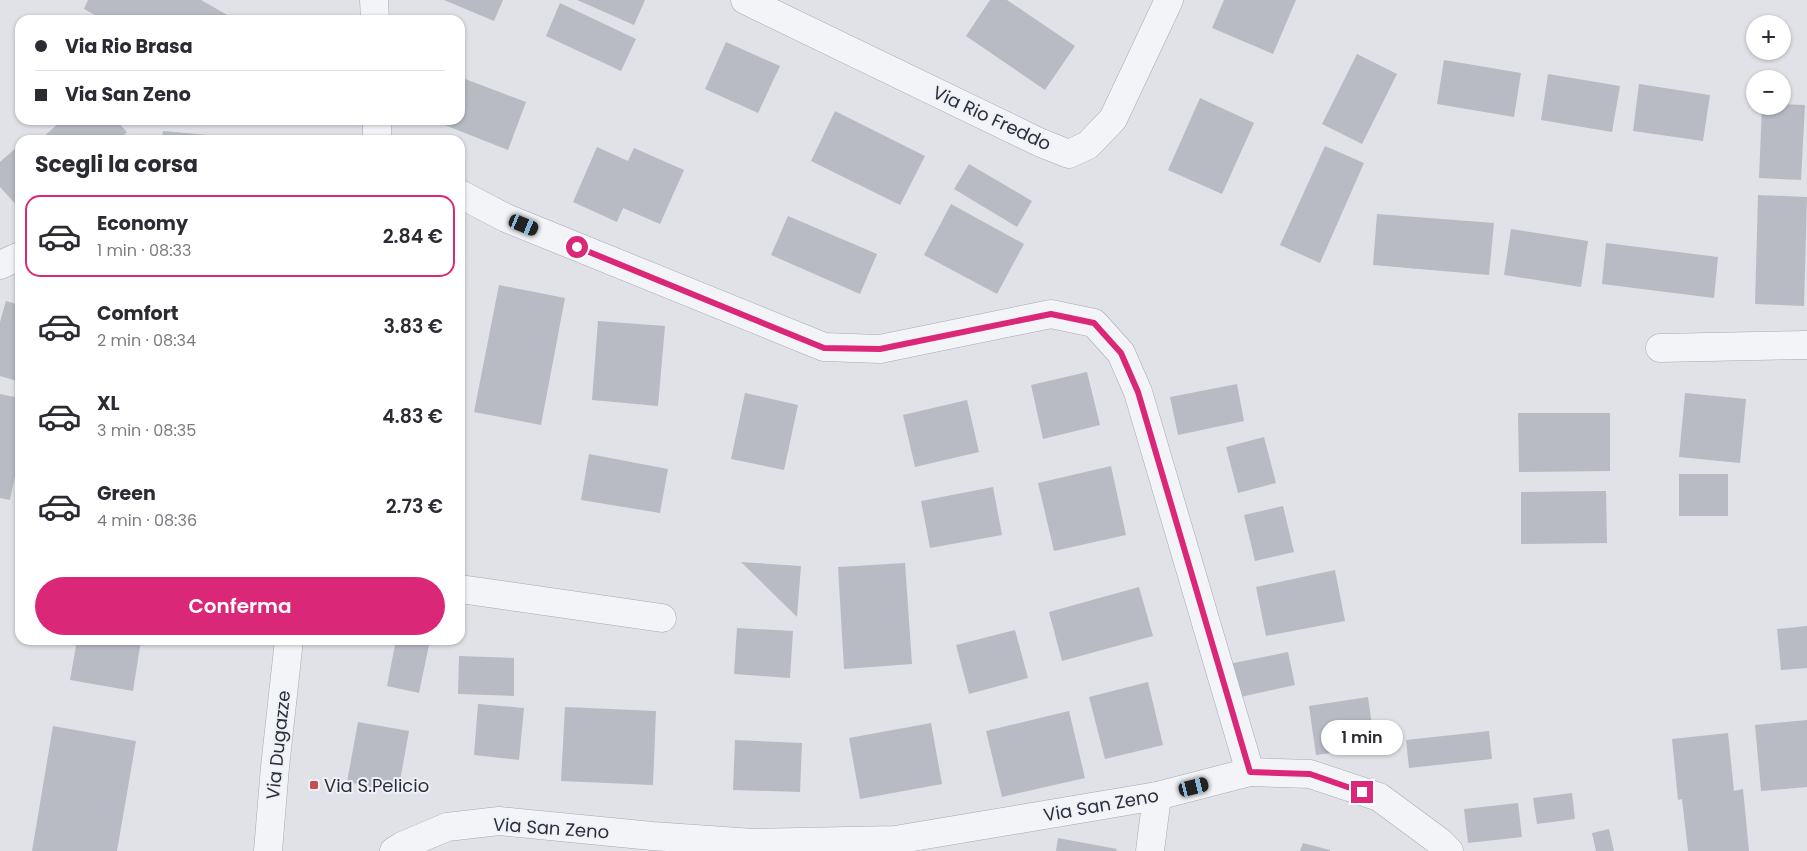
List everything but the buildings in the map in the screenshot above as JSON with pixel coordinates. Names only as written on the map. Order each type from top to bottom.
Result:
[{"type":"street","points":[[374,0],[375,15]]},
{"type":"street","name":"Via Rio Freddo","points":[[745,0],[1041,143],[1069,154],[1088,145],[1114,119],[1169,0]]},
{"type":"street","points":[[465,196],[516,222],[824,348],[880,349],[1051,314],[1094,323],[1121,353],[1138,392],[1250,772]]},
{"type":"street","points":[[0,265],[15,258]]},
{"type":"street","points":[[1660,348],[1807,345]]},
{"type":"street","points":[[465,590],[662,618]]},
{"type":"street","name":"Via Dugazze","points":[[268,851],[274,767],[288,645]]},
{"type":"street","name":"Via San Zeno","points":[[394,851],[448,827],[499,821],[653,844],[895,840],[909,844],[1156,796],[1250,772],[1310,774],[1379,797],[1440,842],[1449,851]]},
{"type":"street","points":[[1150,851],[1156,796]]},
{"type":"place","name":"Via S.Pelicio","points":[[314,785]]},
{"type":"route","points":[[577,247],[824,348],[880,349],[1051,314],[1094,323],[1121,353],[1138,392],[1250,772],[1310,774],[1362,792]]}]
